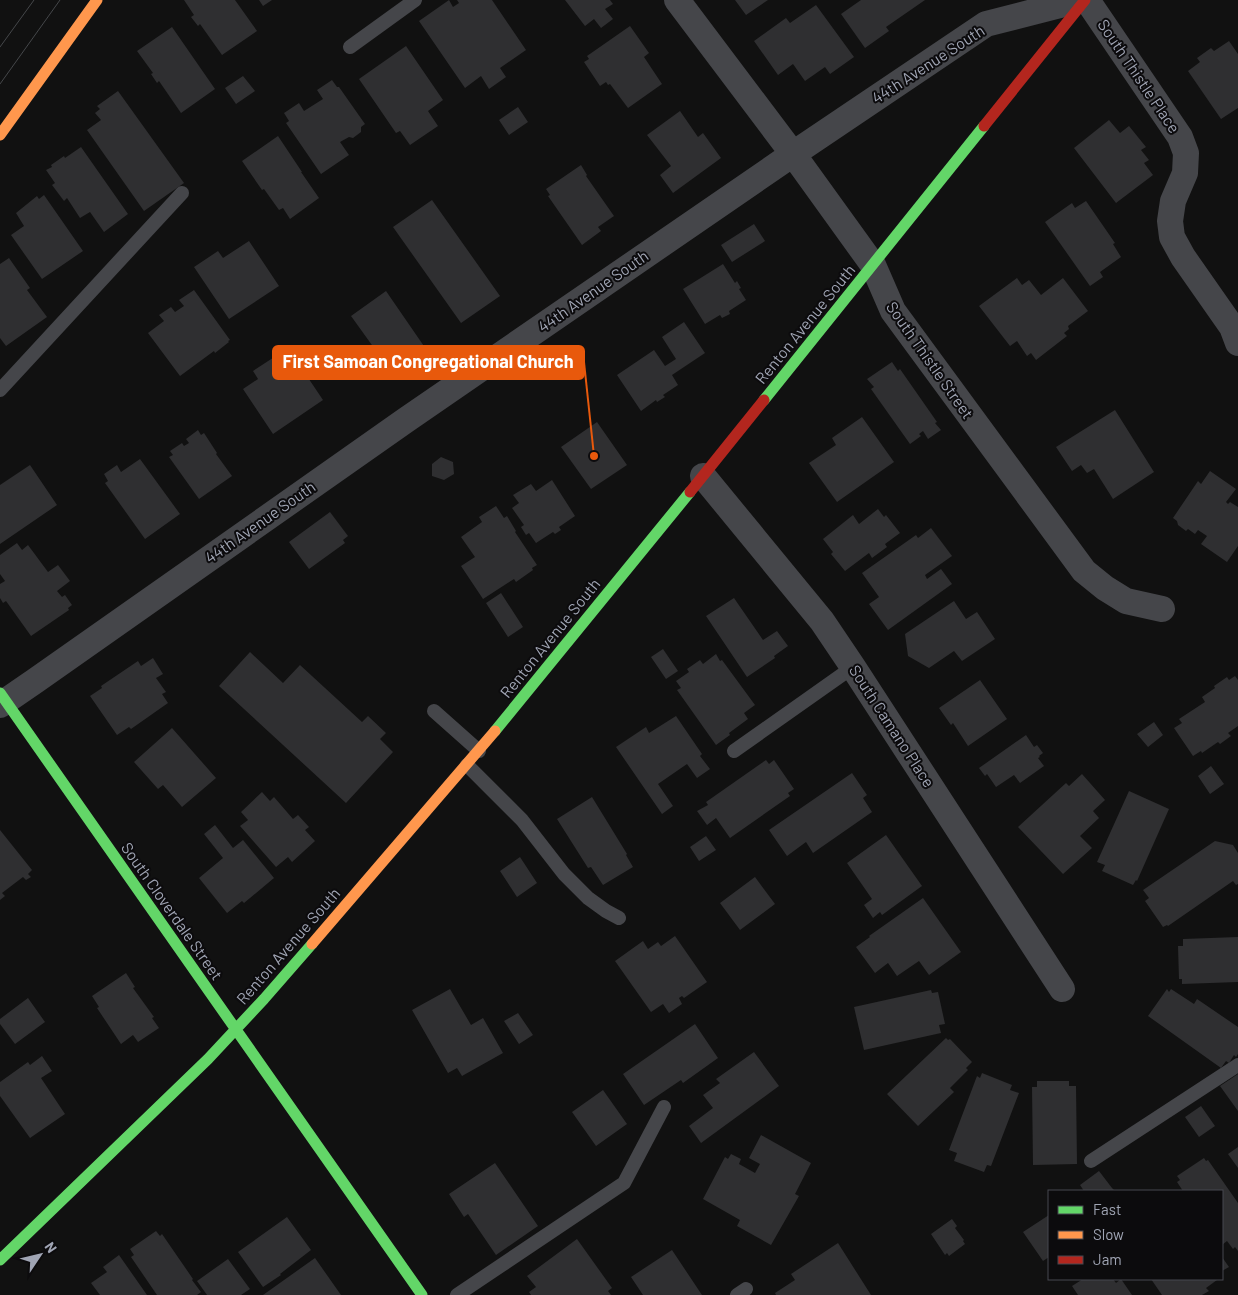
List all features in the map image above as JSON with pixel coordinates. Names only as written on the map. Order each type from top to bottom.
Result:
[{"type":"main road","points":[[0,135],[97,0]]},
{"type":"main road","name":"Renton Avenue South","points":[[0,1260],[236,1030],[467,765],[703,476],[1086,0]]},
{"type":"main road","name":"South Cloverdale Street","points":[[2,699],[422,1295]]},
{"type":"street","name":"South Thistle Street","points":[[677,0],[793,154],[873,265],[893,311],[1084,571],[1105,588],[1126,601],[1162,610]]},
{"type":"street","name":"44th Avenue South","points":[[2,699],[35,681],[406,420],[986,24],[1080,0]]},
{"type":"street","name":"South Thistle Place","points":[[1086,0],[1180,137],[1186,153],[1185,173],[1174,202],[1170,221],[1172,237],[1183,257],[1232,327],[1238,343]]},
{"type":"street","name":"South Camano Place","points":[[703,476],[822,621],[1062,989]]},
{"type":"lane","points":[[350,47],[415,0]]},
{"type":"lane","points":[[0,390],[182,193]]},
{"type":"lane","points":[[734,751],[853,667]]},
{"type":"lane","points":[[434,711],[479,751]]},
{"type":"lane","points":[[467,765],[522,820],[564,874],[588,898],[619,918]]},
{"type":"lane","points":[[1091,1161],[1238,1065]]},
{"type":"lane","points":[[457,1295],[624,1183],[664,1107]]},
{"type":"building","points":[[184,0],[235,0],[257,31],[222,55],[200,24],[198,26],[191,17],[194,15]]},
{"type":"building","points":[[259,0],[272,0],[263,6]]},
{"type":"building","points":[[449,0],[453,7],[459,3],[457,0],[492,0],[526,50],[500,68],[506,77],[489,89],[481,76],[465,88],[419,21]]},
{"type":"building","points":[[565,0],[610,0],[613,4],[605,9],[613,19],[601,28],[594,19],[585,26]]},
{"type":"building","points":[[735,0],[768,0],[746,15]]},
{"type":"building","points":[[861,0],[925,0],[886,27],[889,31],[865,48],[841,14]]},
{"type":"building","points":[[816,5],[854,57],[830,74],[825,67],[805,81],[793,64],[778,75],[754,41],[786,18],[790,23]]},
{"type":"building","points":[[630,26],[649,53],[644,57],[662,84],[628,108],[610,84],[608,85],[606,82],[600,86],[584,62],[589,59],[587,56]]},
{"type":"building","points":[[172,27],[215,89],[181,113],[159,81],[157,83],[151,74],[153,73],[137,51]]},
{"type":"building","points":[[1229,41],[1238,54],[1238,108],[1221,119],[1188,71],[1200,62],[1197,58],[1211,48],[1214,51]]},
{"type":"building","points":[[406,46],[443,100],[428,111],[438,126],[410,145],[400,131],[396,133],[359,79]]},
{"type":"building","points":[[243,76],[255,91],[236,104],[225,88]]},
{"type":"building","points":[[332,80],[365,124],[361,127],[361,132],[353,138],[349,137],[340,142],[349,155],[321,174],[286,123],[289,121],[284,113],[299,103],[304,111],[323,99],[317,90]]},
{"type":"building","points":[[118,91],[184,183],[144,211],[87,130],[101,120],[95,113],[100,109],[97,106]]},
{"type":"building","points":[[518,107],[528,122],[509,135],[499,120]]},
{"type":"building","points":[[680,111],[698,137],[703,133],[721,158],[673,193],[660,175],[671,166],[647,135]]},
{"type":"building","points":[[1109,120],[1120,133],[1129,126],[1146,147],[1141,150],[1149,160],[1144,163],[1153,175],[1116,203],[1074,148]]},
{"type":"building","points":[[278,136],[319,198],[290,219],[283,208],[279,210],[264,189],[262,190],[242,161]]},
{"type":"building","points":[[81,147],[128,214],[104,232],[90,212],[80,218],[67,198],[64,201],[52,185],[55,183],[46,170],[64,156],[65,158]]},
{"type":"building","points":[[581,165],[586,176],[614,216],[598,227],[601,231],[582,245],[548,196],[550,195],[546,189]]},
{"type":"building","points":[[44,195],[83,251],[42,279],[11,235],[24,226],[16,213],[37,196],[39,199]]},
{"type":"building","points":[[432,200],[500,296],[461,323],[393,227]]},
{"type":"building","points":[[1086,201],[1115,243],[1113,244],[1121,257],[1100,272],[1103,277],[1090,286],[1045,222],[1072,203],[1075,208]]},
{"type":"building","points":[[754,224],[765,241],[732,262],[721,245]]},
{"type":"building","points":[[249,241],[279,286],[229,319],[194,267],[218,251],[223,258]]},
{"type":"building","points":[[9,258],[30,288],[27,290],[47,317],[6,346],[0,338],[0,264]]},
{"type":"building","points":[[723,264],[735,283],[737,281],[741,288],[739,289],[746,300],[729,311],[730,314],[722,318],[720,315],[705,324],[683,289]]},
{"type":"building","points":[[1017,278],[1022,285],[1029,280],[1041,295],[1063,278],[1088,311],[1068,326],[1069,329],[1064,333],[1067,336],[1036,360],[1031,353],[1027,356],[1017,341],[1010,346],[979,306]]},
{"type":"building","points":[[194,290],[230,340],[215,353],[214,351],[180,376],[148,333],[164,321],[159,315],[171,307],[175,312],[184,306],[179,300]]},
{"type":"building","points":[[386,291],[428,352],[401,375],[392,362],[387,366],[351,316]]},
{"type":"building","points":[[684,322],[705,353],[672,375],[678,385],[663,395],[665,397],[657,402],[656,400],[641,411],[617,375],[654,350],[665,366],[676,359],[662,337]]},
{"type":"building","points":[[288,348],[323,400],[273,434],[243,389],[258,379],[253,371]]},
{"type":"building","points":[[892,362],[898,371],[900,369],[941,430],[928,439],[923,431],[919,434],[921,436],[910,444],[871,389],[874,387],[867,379]]},
{"type":"building","points":[[1115,410],[1154,472],[1113,499],[1094,469],[1087,473],[1081,465],[1072,471],[1056,447]]},
{"type":"building","points":[[862,417],[894,462],[837,502],[809,463],[836,445],[832,438]]},
{"type":"building","points":[[597,422],[627,465],[591,489],[561,447]]},
{"type":"building","points":[[198,430],[201,435],[204,433],[232,476],[199,499],[169,457],[173,455],[170,451],[182,443],[184,446],[189,443],[186,439]]},
{"type":"building","points":[[441,457],[453,462],[454,474],[444,480],[432,476],[432,464]]},
{"type":"building","points":[[140,459],[180,514],[145,539],[105,483],[108,481],[104,474],[117,465],[121,472]]},
{"type":"building","points":[[30,465],[57,505],[0,544],[0,485]]},
{"type":"building","points":[[1210,471],[1236,489],[1226,502],[1228,504],[1230,502],[1238,507],[1238,546],[1227,562],[1201,544],[1207,536],[1198,530],[1195,534],[1188,529],[1186,531],[1173,518],[1198,481],[1201,484]]},
{"type":"building","points":[[552,480],[575,516],[559,527],[561,530],[555,534],[553,532],[536,543],[529,533],[526,535],[521,527],[524,525],[512,508],[519,503],[513,495],[531,484],[536,491]]},
{"type":"building","points":[[496,506],[504,518],[507,516],[515,532],[537,565],[516,582],[514,579],[483,599],[461,566],[475,557],[461,537],[482,522],[479,517]]},
{"type":"building","points":[[878,509],[884,517],[886,515],[900,533],[885,544],[887,547],[872,558],[869,553],[845,571],[831,554],[833,552],[823,539],[853,515],[859,524]]},
{"type":"building","points":[[330,512],[348,536],[343,540],[345,543],[309,569],[289,542]]},
{"type":"building","points":[[931,528],[952,556],[925,575],[927,579],[941,569],[952,584],[888,630],[869,604],[879,597],[862,573],[916,535],[918,538]]},
{"type":"building","points":[[17,543],[22,550],[28,545],[48,572],[58,565],[70,581],[57,591],[62,597],[65,595],[72,605],[68,608],[69,610],[31,636],[6,601],[3,603],[0,598],[0,584],[5,581],[0,574],[0,555]]},
{"type":"building","points":[[501,593],[523,627],[508,637],[486,603]]},
{"type":"building","points":[[734,598],[763,640],[777,631],[788,646],[774,656],[775,658],[747,677],[706,616]]},
{"type":"building","points":[[954,601],[966,619],[977,612],[995,639],[962,661],[954,651],[929,668],[908,656],[905,634]]},
{"type":"building","points":[[663,649],[678,671],[666,679],[651,657]]},
{"type":"building","points":[[250,652],[283,683],[300,665],[362,722],[368,716],[386,733],[380,739],[393,752],[346,803],[219,686]]},
{"type":"building","points":[[716,654],[755,705],[744,713],[748,719],[716,745],[677,690],[681,688],[676,681],[689,672],[687,669],[700,660],[703,664]]},
{"type":"building","points":[[153,658],[163,674],[156,678],[166,692],[162,694],[168,703],[131,729],[129,727],[117,735],[90,696],[102,688],[101,686],[138,661],[141,666]]},
{"type":"building","points":[[1235,676],[1238,680],[1238,726],[1228,733],[1231,736],[1220,744],[1218,742],[1202,753],[1201,751],[1193,756],[1174,728],[1182,723],[1179,719],[1205,702],[1202,697],[1215,688],[1214,686],[1227,677],[1229,680]]},
{"type":"building","points":[[980,680],[1007,719],[968,746],[953,723],[951,725],[939,708]]},
{"type":"building","points":[[676,716],[710,769],[697,778],[687,764],[658,784],[673,806],[662,814],[616,747],[646,727],[649,733]]},
{"type":"building","points":[[1154,722],[1163,735],[1148,747],[1137,734]]},
{"type":"building","points":[[172,728],[216,778],[182,807],[163,785],[158,789],[134,762]]},
{"type":"building","points":[[1026,735],[1034,747],[1037,745],[1043,753],[1038,758],[1044,766],[1020,783],[1014,775],[996,787],[987,774],[985,776],[979,768]]},
{"type":"building","points":[[766,760],[769,764],[774,760],[794,789],[788,793],[790,796],[730,838],[716,818],[707,825],[697,811],[708,805],[706,802]]},
{"type":"building","points":[[1211,766],[1224,784],[1210,794],[1198,776]]},
{"type":"building","points":[[852,773],[867,795],[863,798],[872,812],[813,853],[806,842],[787,856],[769,830]]},
{"type":"building","points":[[1082,774],[1105,800],[1093,811],[1099,818],[1080,836],[1092,848],[1063,874],[1018,827],[1066,783],[1069,786]]},
{"type":"building","points":[[1129,791],[1169,809],[1137,881],[1133,885],[1102,871],[1105,865],[1097,862]]},
{"type":"building","points":[[262,792],[270,801],[274,797],[293,819],[298,815],[309,827],[305,830],[315,841],[292,862],[288,857],[276,867],[240,826],[248,820],[241,812]]},
{"type":"building","points":[[592,797],[633,867],[603,885],[591,867],[588,868],[557,819]]},
{"type":"building","points":[[215,825],[233,848],[243,840],[274,878],[244,903],[242,901],[227,913],[199,878],[223,858],[204,834]]},
{"type":"building","points":[[0,830],[32,870],[28,874],[31,877],[26,880],[23,877],[2,893],[5,896],[0,900]]},
{"type":"building","points":[[886,835],[922,886],[882,915],[880,912],[873,918],[864,905],[872,899],[847,863]]},
{"type":"building","points":[[706,836],[716,850],[699,861],[690,847]]},
{"type":"building","points":[[1215,841],[1233,845],[1238,853],[1238,884],[1236,885],[1233,881],[1168,926],[1163,927],[1145,901],[1149,898],[1143,890]]},
{"type":"building","points":[[520,857],[537,883],[517,897],[500,871]]},
{"type":"building","points":[[755,877],[775,904],[740,930],[720,903]]},
{"type":"building","points":[[923,898],[961,952],[929,975],[919,961],[897,976],[888,963],[875,973],[856,947]]},
{"type":"building","points":[[675,936],[707,982],[684,998],[682,996],[679,998],[682,1004],[669,1013],[663,1004],[651,1012],[615,961],[643,941],[648,949],[658,942],[661,946]]},
{"type":"building","points":[[1238,937],[1238,982],[1182,984],[1182,979],[1179,979],[1178,946],[1183,946],[1183,939]]},
{"type":"building","points":[[126,973],[135,987],[133,988],[154,1017],[152,1018],[159,1028],[138,1042],[133,1035],[121,1044],[97,1008],[99,1007],[92,996]]},
{"type":"building","points":[[450,989],[471,1025],[483,1018],[503,1053],[462,1076],[457,1068],[448,1073],[412,1010]]},
{"type":"building","points":[[1167,989],[1169,992],[1171,989],[1194,1004],[1197,999],[1238,1027],[1238,1054],[1236,1057],[1234,1055],[1229,1063],[1226,1061],[1221,1068],[1148,1016]]},
{"type":"building","points":[[931,990],[932,993],[938,992],[945,1024],[939,1025],[941,1033],[864,1050],[854,1007]]},
{"type":"building","points":[[28,998],[45,1022],[15,1044],[0,1024],[0,1019]]},
{"type":"building","points":[[518,1013],[533,1035],[519,1044],[504,1021]]},
{"type":"building","points":[[695,1024],[718,1058],[683,1083],[681,1080],[644,1105],[623,1074]]},
{"type":"building","points":[[946,1038],[950,1039],[972,1062],[966,1068],[968,1070],[950,1088],[954,1092],[918,1126],[887,1094]]},
{"type":"building","points":[[754,1052],[779,1086],[701,1143],[689,1126],[713,1108],[703,1095],[720,1083],[716,1079]]},
{"type":"building","points":[[42,1056],[52,1071],[41,1078],[65,1114],[30,1138],[0,1096],[0,1082],[28,1062],[30,1065]]},
{"type":"building","points":[[982,1073],[1012,1085],[1010,1090],[1019,1093],[991,1166],[987,1165],[984,1172],[954,1161],[957,1153],[949,1150],[977,1076],[980,1078]]},
{"type":"building","points":[[1238,1074],[1238,1111],[1220,1086]]},
{"type":"building","points":[[1037,1081],[1069,1081],[1069,1086],[1076,1086],[1077,1164],[1033,1165],[1032,1087],[1037,1087]]},
{"type":"building","points":[[603,1090],[627,1124],[596,1146],[572,1112]]},
{"type":"building","points":[[1201,1106],[1215,1126],[1199,1137],[1185,1117]]},
{"type":"building","points":[[761,1135],[811,1163],[795,1194],[799,1196],[771,1245],[737,1226],[740,1220],[703,1199],[725,1157],[728,1159],[731,1154],[741,1159],[739,1164],[755,1173],[760,1164],[749,1158]]},
{"type":"building","points":[[1238,1147],[1238,1168],[1228,1154]]},
{"type":"building","points":[[1204,1158],[1206,1161],[1208,1160],[1238,1203],[1238,1251],[1235,1247],[1233,1249],[1227,1241],[1223,1244],[1223,1190],[1182,1190],[1177,1182],[1180,1180],[1177,1176]]},
{"type":"building","points":[[495,1163],[538,1226],[496,1255],[468,1214],[464,1217],[449,1194]]},
{"type":"building","points":[[1099,1171],[1114,1190],[1083,1190],[1080,1185]]},
{"type":"building","points":[[1048,1216],[1048,1258],[1043,1261],[1023,1232]]},
{"type":"building","points":[[287,1217],[311,1250],[263,1287],[238,1252]]},
{"type":"building","points":[[952,1219],[965,1244],[949,1256],[947,1253],[945,1255],[931,1234]]},
{"type":"building","points":[[156,1231],[160,1236],[162,1234],[193,1279],[201,1292],[197,1295],[157,1295],[131,1257],[134,1255],[130,1249]]},
{"type":"building","points":[[577,1239],[612,1288],[608,1291],[611,1295],[531,1295],[529,1292],[536,1287],[527,1276]]},
{"type":"building","points":[[838,1243],[871,1295],[776,1295],[775,1293],[795,1280],[791,1274]]},
{"type":"building","points":[[672,1250],[702,1295],[643,1295],[631,1277]]},
{"type":"building","points":[[119,1255],[147,1295],[100,1295],[91,1283],[107,1272],[103,1267]]},
{"type":"building","points":[[315,1258],[341,1295],[263,1295]]},
{"type":"building","points":[[1223,1258],[1229,1267],[1223,1270]]},
{"type":"building","points":[[228,1259],[250,1289],[241,1295],[207,1295],[197,1281]]},
{"type":"building","points":[[1081,1280],[1114,1280],[1116,1283],[1122,1280],[1132,1295],[1078,1295],[1072,1286]]},
{"type":"building","points":[[1152,1280],[1217,1280],[1206,1288],[1209,1291],[1202,1295],[1162,1295]]},
{"type":"tram line","points":[[0,47],[34,0]]},
{"type":"tram line","points":[[0,84],[60,0]]},
{"type":"traffic: fast","points":[[764,400],[984,126]]},
{"type":"traffic: fast","points":[[495,731],[690,492]]},
{"type":"traffic: fast","points":[[0,693],[422,1295]]},
{"type":"traffic: fast","points":[[0,1260],[208,1059],[312,944]]},
{"type":"traffic: slow","points":[[0,135],[97,0]]},
{"type":"traffic: slow","points":[[312,944],[495,731]]},
{"type":"traffic: jam","points":[[984,126],[1085,0]]},
{"type":"traffic: jam","points":[[690,492],[764,400]]},
{"type":"place","name":"First Samoan Congregational Church","points":[[594,456]]}]
